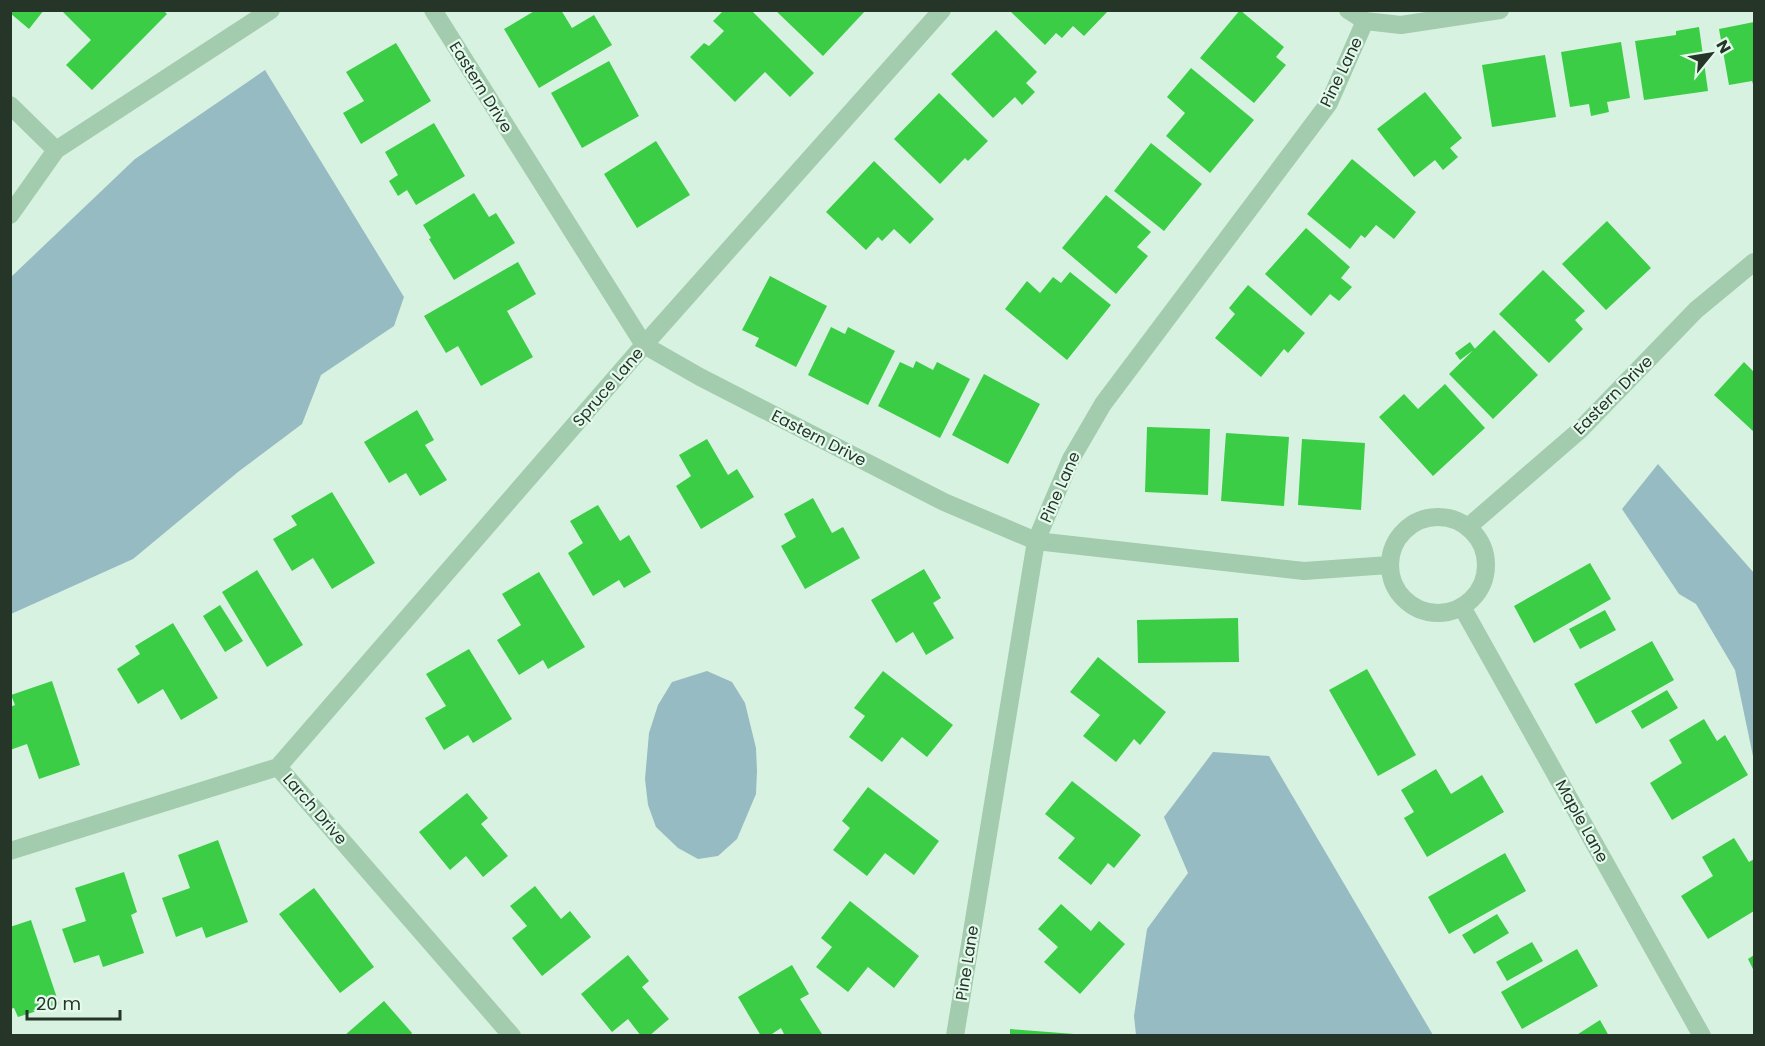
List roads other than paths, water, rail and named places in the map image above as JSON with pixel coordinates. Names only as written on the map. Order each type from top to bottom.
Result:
[{"type":"street","points":[[10,215],[56,150],[271,10]]},
{"type":"street","name":"Eastern Drive","points":[[433,10],[644,345],[700,377],[944,502],[1036,541],[1304,571],[1389,565]]},
{"type":"street","name":"Spruce Lane","points":[[278,767],[644,345],[942,10]]},
{"type":"street","points":[[1347,10],[1365,21],[1401,25],[1500,10]]},
{"type":"street","name":"Pine Lane","points":[[955,1035],[1036,541],[1071,459],[1102,404],[1329,104],[1365,21]]},
{"type":"street","points":[[10,105],[56,150]]},
{"type":"street","name":"Eastern Drive","points":[[1468,527],[1580,430],[1696,310],[1755,262]]},
{"type":"street","points":[[1433,516],[1452,518],[1468,527],[1480,542],[1486,560],[1485,579],[1476,595],[1462,607],[1444,613],[1425,612],[1408,603],[1395,588],[1389,565],[1391,551],[1400,534],[1415,522],[1433,516]]},
{"type":"street","name":"Maple Lane","points":[[1462,607],[1702,1035]]},
{"type":"street","name":"Larch Drive","points":[[10,851],[278,767],[512,1035]]}]
